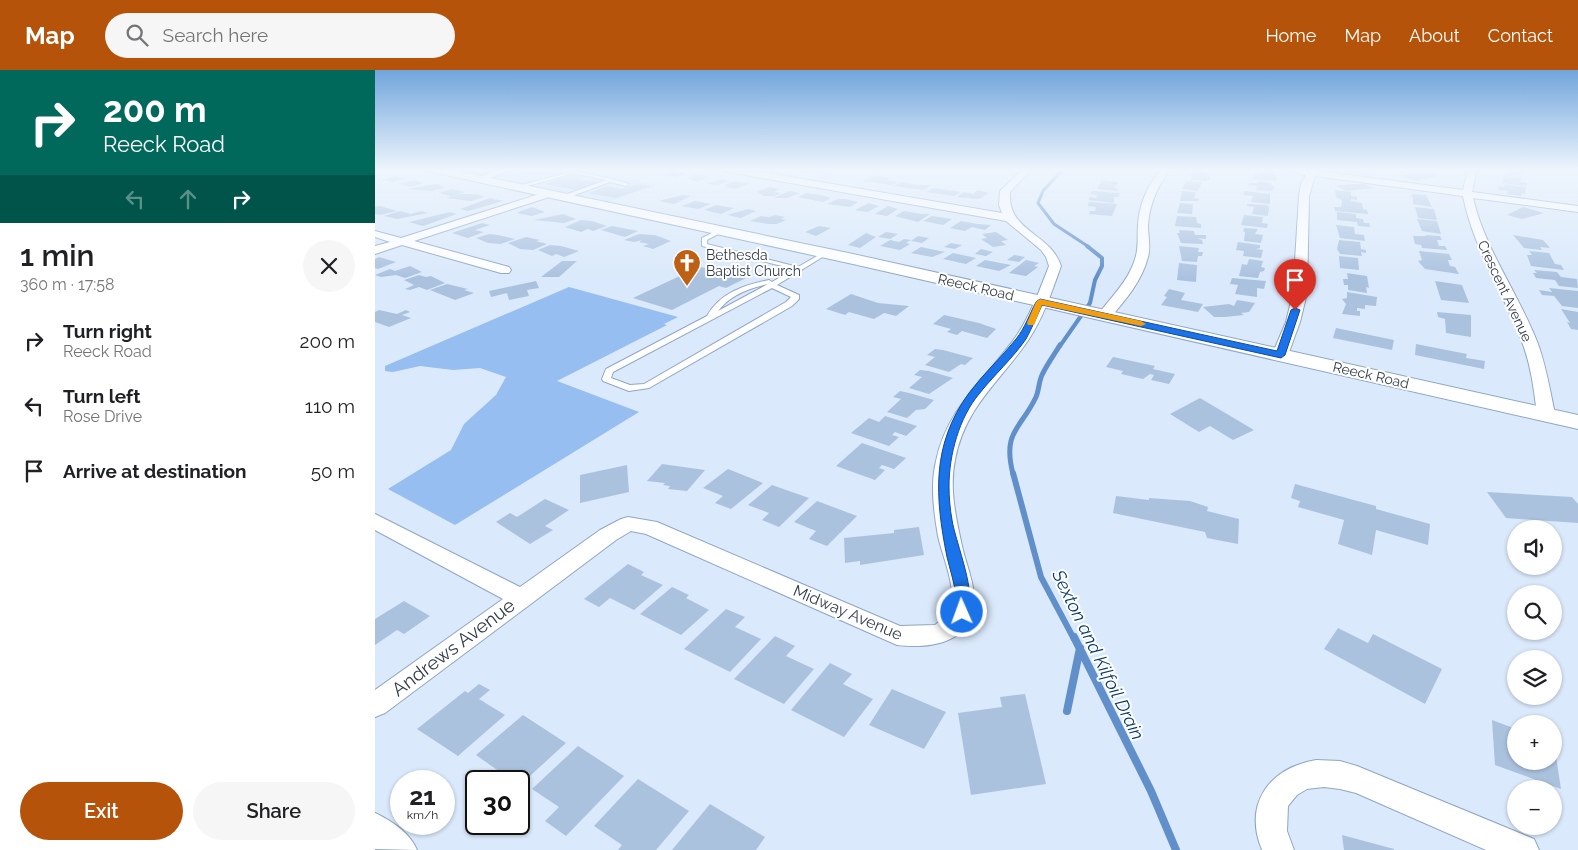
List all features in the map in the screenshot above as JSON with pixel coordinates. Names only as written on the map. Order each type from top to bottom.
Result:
[{"type":"street","points":[[375,250],[513,205]]},
{"type":"street","name":"Reeck Road","points":[[603,205],[1063,306],[1578,422]]},
{"type":"street","points":[[937,205],[1010,218]]},
{"type":"street","points":[[1005,205],[1010,218]]},
{"type":"street","points":[[1101,315],[1136,272],[1142,258],[1146,205]]},
{"type":"street","points":[[1281,355],[1293,322],[1300,293],[1304,205]]},
{"type":"street","name":"Crescent Avenue","points":[[1470,205],[1473,220],[1530,343],[1540,377],[1546,414]]},
{"type":"street","points":[[1553,205],[1578,209]]},
{"type":"street","name":"Midway Avenue","points":[[521,598],[615,530],[628,524],[637,524],[650,526],[897,635],[912,638],[927,637],[953,625],[962,612],[963,598],[946,521],[943,486],[945,461],[953,433],[973,394],[1022,338],[1055,266],[1055,260],[1016,226],[1010,218]]},
{"type":"street","points":[[375,234],[505,270]]},
{"type":"street","name":"Andrews Avenue","points":[[375,521],[521,598],[375,705]]},
{"type":"street","points":[[1278,850],[1272,829],[1271,814],[1275,800],[1292,781],[1318,773],[1349,777],[1523,850]]},
{"type":"street","points":[[375,829],[401,850]]},
{"type":"lane","points":[[720,231],[704,239],[704,245],[800,268]]},
{"type":"lane","points":[[772,285],[796,296],[789,304],[646,386],[629,388],[606,379],[609,370],[772,285],[826,254]]},
{"type":"lane","points":[[711,316],[719,302],[750,286],[782,279]]},
{"type":"shaded area","points":[[569,287],[678,317],[664,324],[667,325],[557,381],[639,412],[455,525],[388,489],[451,450],[464,424],[496,395],[506,377],[480,368],[453,370],[420,366],[393,372],[385,371],[385,366]]},
{"type":"building","points":[[470,205],[488,205],[468,211],[460,209]]},
{"type":"building","points":[[684,205],[707,205],[698,209],[682,206]]},
{"type":"building","points":[[715,205],[734,208],[721,214],[704,210]]},
{"type":"building","points":[[864,205],[879,206],[867,212],[855,210]]},
{"type":"building","points":[[1116,205],[1112,216],[1089,214],[1090,211],[1095,211],[1096,207],[1088,206]]},
{"type":"building","points":[[1179,205],[1193,205],[1192,214],[1177,213]]},
{"type":"building","points":[[1267,205],[1269,207],[1268,216],[1252,214],[1254,207],[1247,206]]},
{"type":"building","points":[[1342,205],[1362,205],[1368,214],[1335,211],[1334,207]]},
{"type":"building","points":[[380,206],[397,211],[380,215],[375,214],[375,207]]},
{"type":"building","points":[[888,206],[898,209],[887,216],[875,214]]},
{"type":"building","points":[[532,207],[545,212],[532,216],[516,213]]},
{"type":"building","points":[[1415,207],[1434,209],[1437,220],[1418,218]]},
{"type":"building","points":[[1523,207],[1544,213],[1522,219],[1507,215]]},
{"type":"building","points":[[748,209],[756,211],[741,218],[727,215]]},
{"type":"building","points":[[400,211],[411,214],[421,211],[428,213],[397,219],[384,216]]},
{"type":"building","points":[[904,211],[930,214],[918,222],[895,216]]},
{"type":"building","points":[[450,212],[457,214],[423,226],[409,222]]},
{"type":"building","points":[[1337,212],[1356,214],[1356,218],[1363,219],[1364,223],[1369,223],[1370,227],[1358,226],[1357,222],[1337,220]]},
{"type":"building","points":[[563,214],[576,219],[564,223],[534,220]]},
{"type":"building","points":[[775,215],[785,217],[781,219],[786,220],[777,224],[750,221],[761,216],[769,217]]},
{"type":"building","points":[[1244,215],[1263,217],[1262,223],[1268,224],[1267,228],[1241,225]]},
{"type":"building","points":[[932,216],[952,219],[943,225],[923,221]]},
{"type":"building","points":[[1177,216],[1196,217],[1197,223],[1201,224],[1201,228],[1175,226]]},
{"type":"building","points":[[1417,219],[1437,221],[1441,234],[1422,231]]},
{"type":"building","points":[[581,220],[607,226],[593,231],[588,229],[581,232],[565,227]]},
{"type":"building","points":[[961,221],[991,225],[985,230],[972,227],[965,231],[950,228]]},
{"type":"building","points":[[482,223],[490,225],[475,230],[484,232],[468,238],[452,233]]},
{"type":"building","points":[[1336,225],[1354,227],[1355,234],[1364,235],[1365,241],[1340,238]]},
{"type":"building","points":[[612,226],[638,231],[625,237],[601,230]]},
{"type":"building","points":[[819,226],[831,228],[816,236],[805,232]]},
{"type":"building","points":[[1244,228],[1258,229],[1255,234],[1263,235],[1261,243],[1244,241]]},
{"type":"building","points":[[1179,230],[1194,231],[1195,235],[1206,235],[1206,239],[1197,238],[1202,240],[1203,244],[1181,243],[1177,233],[1180,233]]},
{"type":"building","points":[[886,232],[898,234],[890,239],[878,237]]},
{"type":"building","points":[[996,232],[1008,240],[1001,241],[1006,245],[993,247],[981,239],[987,238],[982,234]]},
{"type":"building","points":[[866,233],[876,237],[860,248],[848,245]]},
{"type":"building","points":[[489,234],[515,239],[501,244],[488,243],[476,238]]},
{"type":"building","points":[[639,234],[655,235],[671,241],[653,249],[643,246],[649,244],[639,242],[642,240],[634,242],[624,240]]},
{"type":"building","points":[[1513,235],[1543,240],[1550,248],[1540,247],[1542,250],[1524,248]]},
{"type":"building","points":[[918,236],[929,238],[922,243],[911,241]]},
{"type":"building","points":[[1413,236],[1440,236],[1442,240],[1437,240],[1439,246],[1445,246],[1447,250],[1422,248],[1421,245],[1415,244]]},
{"type":"building","points":[[526,237],[540,240],[536,241],[547,244],[533,250],[520,249],[508,243]]},
{"type":"building","points":[[904,239],[911,240],[906,243],[910,244],[900,250],[880,246],[890,240],[899,242]]},
{"type":"building","points":[[1339,240],[1360,242],[1361,249],[1366,250],[1366,253],[1361,252],[1362,256],[1340,254],[1337,249]]},
{"type":"building","points":[[1238,242],[1260,245],[1260,248],[1256,249],[1263,250],[1261,258],[1243,256],[1244,251],[1236,250]]},
{"type":"building","points":[[951,243],[962,245],[955,249],[944,247]]},
{"type":"building","points":[[550,245],[579,251],[564,257],[556,254],[552,256],[538,250]]},
{"type":"building","points":[[1179,246],[1199,248],[1198,252],[1203,252],[1202,256],[1198,256],[1197,262],[1182,261]]},
{"type":"building","points":[[921,247],[945,252],[932,257],[911,253]]},
{"type":"building","points":[[981,249],[993,252],[986,256],[975,254]]},
{"type":"building","points":[[1419,251],[1449,254],[1452,260],[1448,260],[1450,266],[1455,267],[1459,274],[1425,269],[1418,261],[1422,260]]},
{"type":"building","points":[[1529,251],[1549,253],[1555,264],[1561,265],[1564,270],[1531,266],[1527,255],[1532,255]]},
{"type":"building","points":[[953,253],[976,258],[966,264],[943,259]]},
{"type":"building","points":[[1014,255],[1025,257],[1019,262],[1007,260]]},
{"type":"building","points":[[1339,256],[1358,258],[1359,270],[1340,268]]},
{"type":"building","points":[[379,257],[396,262],[378,269],[375,268],[375,259]]},
{"type":"building","points":[[1249,259],[1263,261],[1261,267],[1265,268],[1264,271],[1260,272],[1258,278],[1239,276],[1242,264],[1247,265]]},
{"type":"building","points":[[985,260],[1011,265],[999,271],[976,266]]},
{"type":"building","points":[[1026,260],[1039,263],[1034,266],[1038,267],[1026,276],[1009,273]]},
{"type":"building","points":[[562,261],[577,261],[559,277],[541,277]]},
{"type":"building","points":[[1179,263],[1197,265],[1196,282],[1177,280]]},
{"type":"building","name":"Bethesda Baptist Church","points":[[694,265],[712,270],[718,266],[733,270],[728,273],[746,278],[726,288],[719,286],[672,310],[633,298],[684,274],[678,273]]},
{"type":"building","points":[[410,266],[422,272],[405,278],[396,275],[381,277],[375,275],[390,269],[395,271]]},
{"type":"building","points":[[1534,270],[1557,272],[1561,277],[1577,279],[1578,288],[1559,286],[1555,280],[1536,278],[1533,273],[1537,273]]},
{"type":"building","points":[[1347,273],[1367,276],[1369,288],[1366,287],[1367,293],[1348,290],[1348,285],[1344,285],[1343,279],[1348,279]]},
{"type":"building","points":[[419,275],[431,276],[445,283],[427,290],[419,287],[410,290],[405,289],[414,285],[404,280]]},
{"type":"building","points":[[1232,278],[1266,281],[1264,289],[1257,288],[1257,297],[1235,294],[1238,285],[1230,284]]},
{"type":"building","points":[[536,281],[539,288],[527,290],[529,296],[509,300],[507,293],[491,297],[489,291]]},
{"type":"building","points":[[1435,281],[1462,285],[1469,303],[1441,300]]},
{"type":"building","points":[[447,284],[468,289],[464,290],[474,293],[455,300],[430,290]]},
{"type":"building","points":[[1549,288],[1578,291],[1578,308],[1562,306],[1554,296],[1542,295],[1539,290],[1552,292]]},
{"type":"building","points":[[1169,289],[1185,293],[1181,300],[1203,304],[1198,312],[1161,305],[1167,297],[1164,296]]},
{"type":"building","points":[[1347,292],[1377,297],[1376,306],[1365,305],[1365,309],[1357,308],[1357,311],[1360,311],[1360,316],[1342,314],[1346,304],[1342,299],[1347,298]]},
{"type":"building","points":[[851,294],[878,303],[909,306],[896,316],[884,313],[874,319],[849,312],[845,315],[826,309]]},
{"type":"building","points":[[1237,300],[1255,303],[1249,312],[1241,313],[1244,315],[1225,317],[1214,317],[1203,307],[1229,304],[1234,306]]},
{"type":"building","points":[[1561,309],[1578,312],[1578,330],[1571,329],[1567,322],[1570,323]]},
{"type":"building","points":[[379,310],[397,314],[406,310],[410,312],[402,315],[411,318],[389,327],[375,322],[375,312]]},
{"type":"building","points":[[1437,312],[1471,315],[1471,337],[1446,333],[1445,319],[1438,317]]},
{"type":"building","points":[[944,315],[996,329],[987,338],[962,331],[957,335],[947,332],[951,329],[933,324]]},
{"type":"building","points":[[1336,328],[1394,340],[1392,350],[1333,338]]},
{"type":"building","points":[[1416,344],[1467,354],[1466,358],[1485,361],[1484,369],[1415,355]]},
{"type":"building","points":[[935,349],[973,358],[965,365],[961,364],[949,372],[925,365],[935,357],[927,355]]},
{"type":"building","points":[[1113,357],[1155,366],[1153,369],[1175,374],[1169,384],[1151,380],[1154,375],[1150,374],[1143,379],[1121,374],[1123,371],[1106,367]]},
{"type":"building","points":[[920,370],[953,378],[929,394],[909,388],[922,377],[914,375]]},
{"type":"building","points":[[900,391],[934,400],[925,409],[916,410],[907,418],[887,412],[901,399],[893,397]]},
{"type":"building","points":[[1200,398],[1254,430],[1233,440],[1210,426],[1199,432],[1170,414]]},
{"type":"building","points":[[885,416],[917,426],[906,436],[895,432],[892,435],[899,437],[889,446],[851,433],[869,418],[879,422]]},
{"type":"building","points":[[862,443],[906,458],[894,469],[882,465],[879,468],[885,470],[875,480],[836,466]]},
{"type":"building","points":[[662,464],[705,470],[687,491],[668,489],[670,486],[663,485],[665,483],[647,481]]},
{"type":"building","points":[[627,465],[629,492],[580,503],[580,475]]},
{"type":"building","points":[[728,469],[763,483],[731,509],[715,503],[723,496],[703,488]]},
{"type":"building","points":[[1295,484],[1376,506],[1376,509],[1430,524],[1428,545],[1376,530],[1372,555],[1338,544],[1344,520],[1298,507],[1300,501],[1291,498]]},
{"type":"building","points":[[772,485],[809,498],[779,527],[762,520],[769,513],[748,505]]},
{"type":"building","points":[[1487,492],[1572,497],[1578,504],[1578,523],[1562,522],[1562,520],[1506,518]]},
{"type":"building","points":[[1116,496],[1149,500],[1149,498],[1190,501],[1208,507],[1207,511],[1239,519],[1238,544],[1207,538],[1205,532],[1113,513]]},
{"type":"building","points":[[545,499],[569,510],[545,526],[553,530],[530,544],[496,522],[510,513],[517,517]]},
{"type":"building","points":[[817,501],[857,516],[827,546],[809,539],[816,531],[794,522]]},
{"type":"building","points":[[919,527],[924,555],[860,565],[860,561],[845,563],[844,538],[894,533],[894,530]]},
{"type":"building","points":[[628,564],[644,572],[641,575],[663,585],[634,610],[610,598],[599,607],[584,599]]},
{"type":"building","points":[[672,587],[689,595],[686,598],[709,610],[681,635],[640,614]]},
{"type":"building","points":[[404,601],[430,616],[404,634],[397,630],[375,645],[375,619]]},
{"type":"building","points":[[726,609],[745,617],[735,627],[761,639],[730,672],[684,649]]},
{"type":"building","points":[[1338,628],[1368,643],[1373,634],[1442,669],[1425,704],[1324,649]]},
{"type":"building","points":[[775,636],[795,646],[786,656],[814,669],[784,704],[734,679]]},
{"type":"building","points":[[830,663],[852,674],[843,684],[873,699],[844,737],[791,710]]},
{"type":"building","points":[[479,684],[490,690],[479,699],[505,715],[458,756],[417,729],[465,691],[468,693]]},
{"type":"building","points":[[892,689],[946,712],[924,749],[869,725]]},
{"type":"building","points":[[1025,694],[1046,784],[971,795],[958,713],[1002,707],[1000,697]]},
{"type":"building","points":[[523,715],[566,743],[530,776],[530,770],[497,770],[476,755]]},
{"type":"building","points":[[1492,720],[1507,726],[1507,769],[1495,765]]},
{"type":"building","points":[[578,746],[624,776],[566,836],[545,821],[559,807],[532,789]]},
{"type":"building","points":[[1509,770],[1558,770],[1560,780],[1536,780]]},
{"type":"building","points":[[638,779],[689,811],[656,850],[618,850],[622,845],[594,826]]},
{"type":"building","points":[[710,804],[765,837],[756,850],[672,850]]},
{"type":"building","points":[[1342,835],[1394,849],[1394,850],[1344,850]]},
{"type":"waterway","name":"Sexton and Kilfoil Drain","points":[[1040,205],[1054,224],[1089,247]]},
{"type":"waterway","name":"Sexton and Kilfoil Drain","points":[[1060,346],[1090,303],[1095,280],[1102,266],[1102,258],[1087,246]]},
{"type":"waterway","name":"Sexton and Kilfoil Drain","points":[[1013,474],[1010,460],[1011,439],[1036,397],[1042,375],[1060,345]]},
{"type":"waterway","name":"Sexton and Kilfoil Drain","points":[[1013,473],[1041,577],[1074,639]]},
{"type":"waterway","name":"Sexton and Kilfoil Drain","points":[[1074,637],[1080,649]]},
{"type":"waterway","points":[[1067,711],[1080,649]]},
{"type":"waterway","name":"Sexton and Kilfoil Drain","points":[[1080,649],[1151,791],[1176,850]]},
{"type":"slow traffic","points":[[1031,323],[1040,302],[1141,324]]},
{"type":"place","name":"Bethesda Baptist Church","points":[[687,287]]},
{"type":"route","points":[[962,612],[963,598],[946,521],[943,486],[945,461],[953,433],[973,394],[1022,338],[1040,302],[1281,355],[1293,322],[1295,310]]}]
